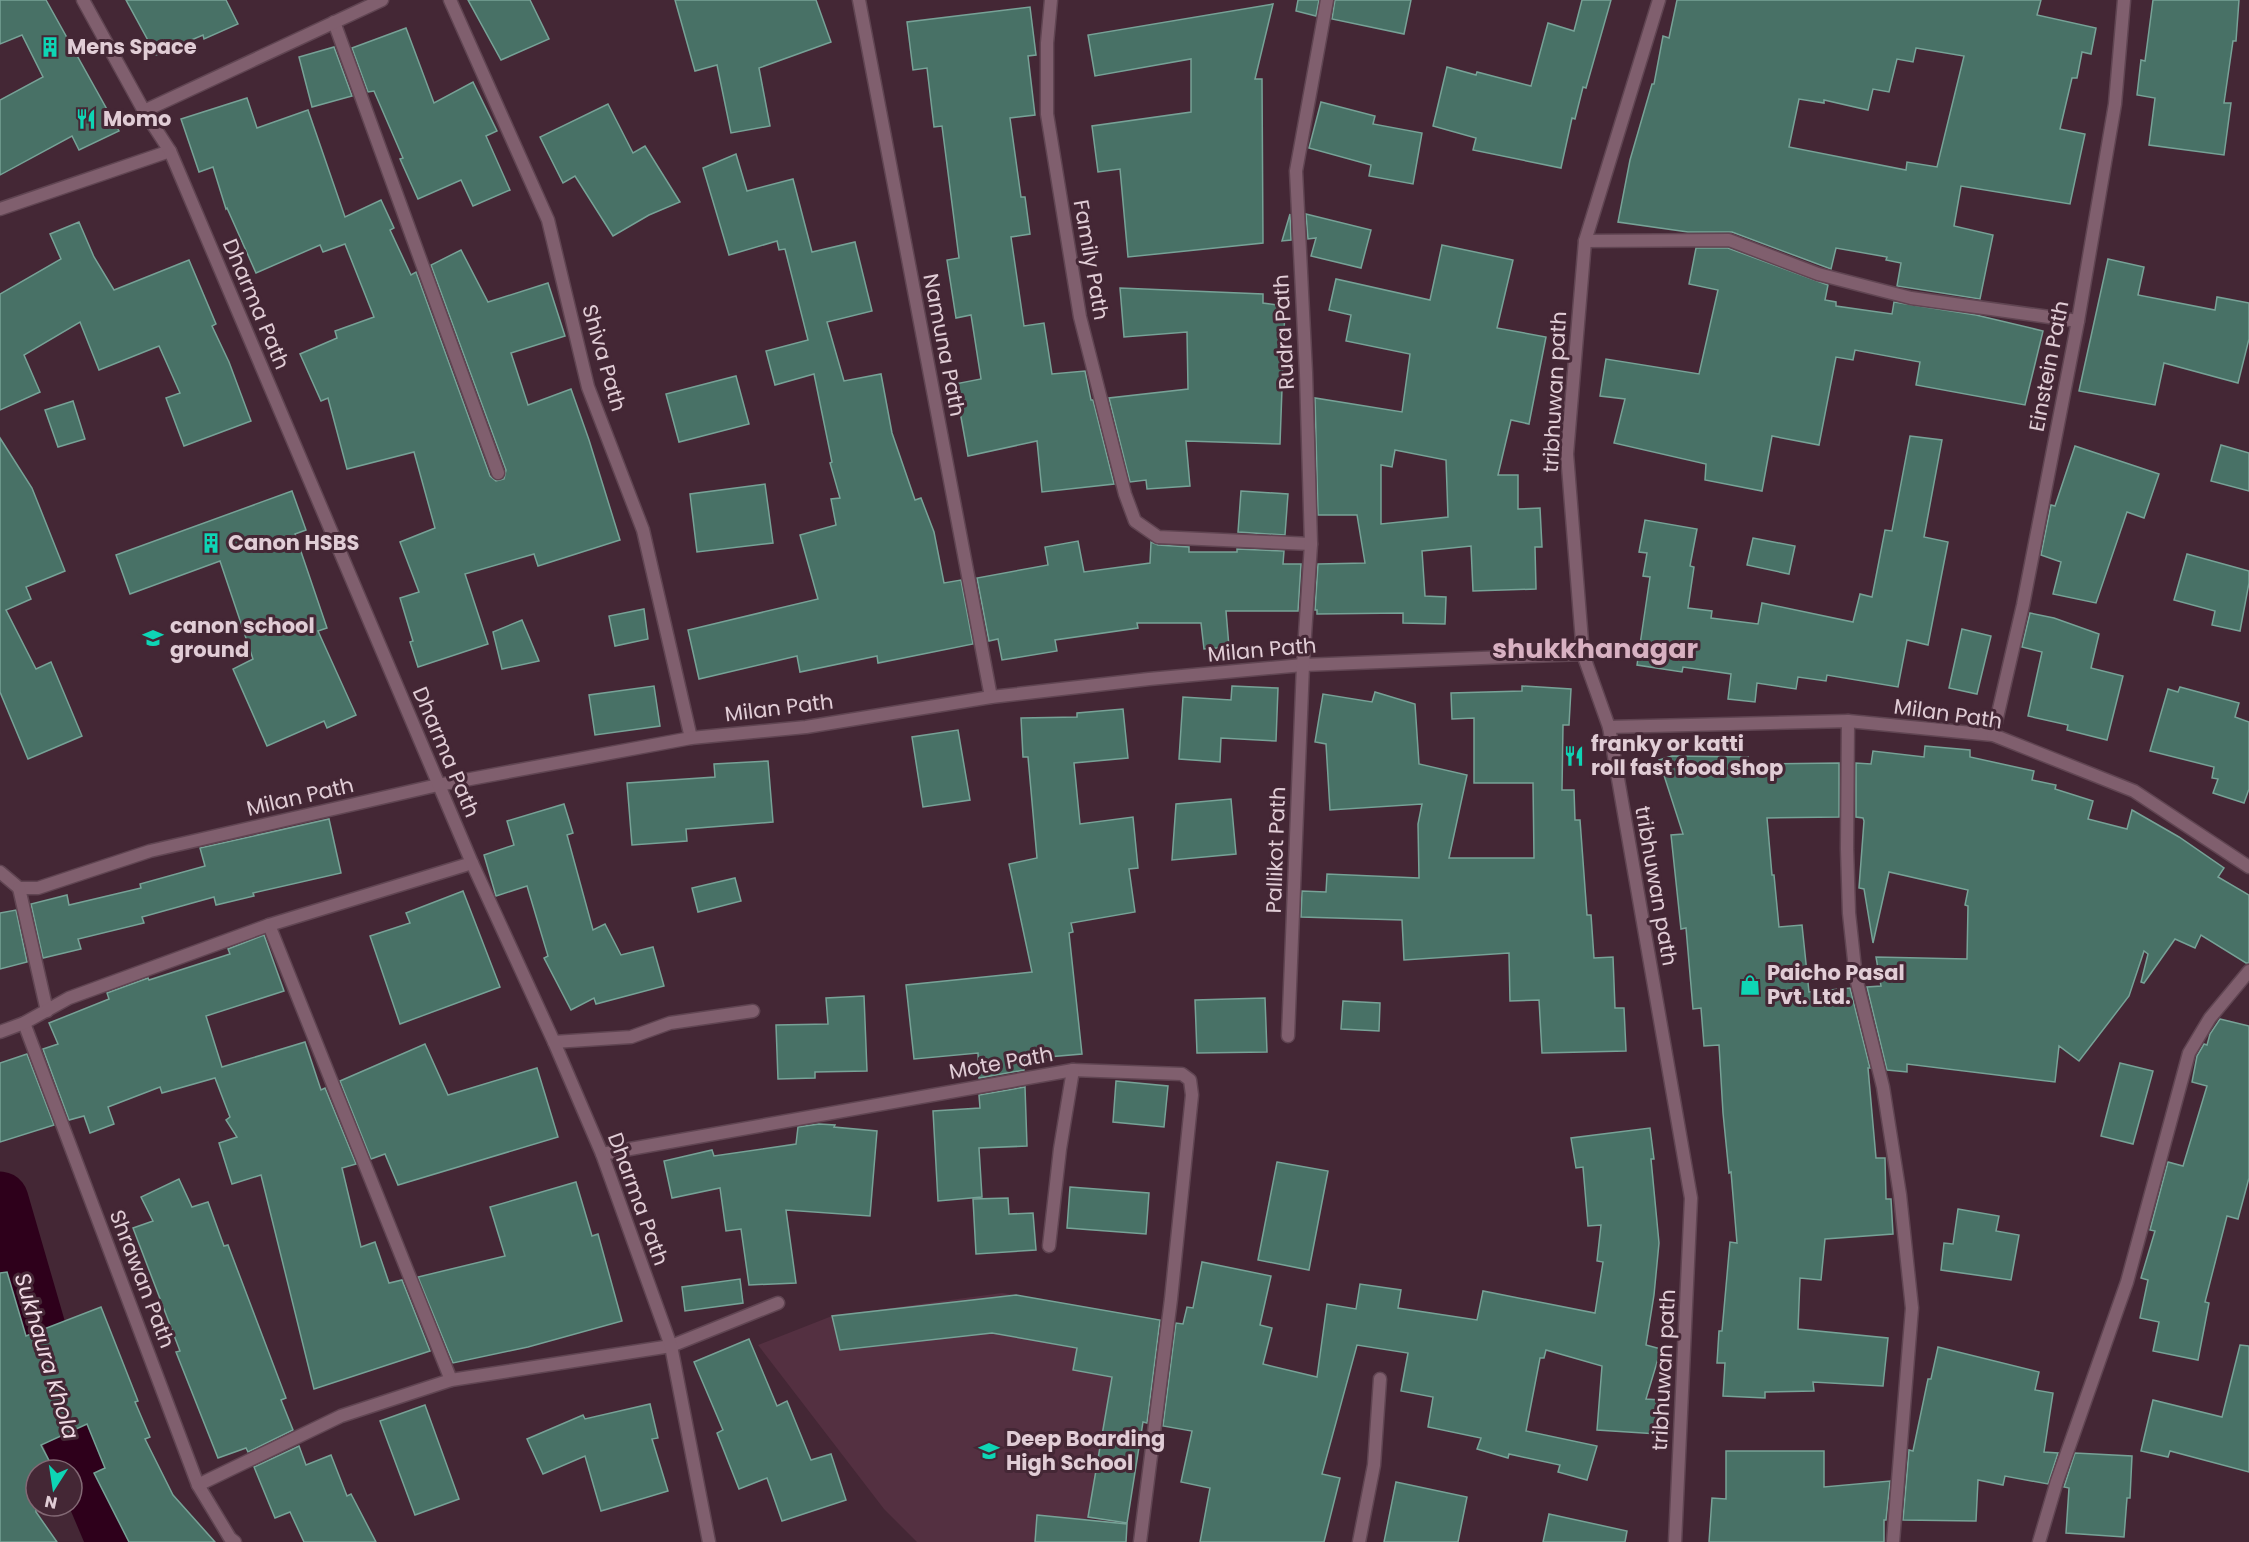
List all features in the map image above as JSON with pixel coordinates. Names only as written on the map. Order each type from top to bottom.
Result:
[{"type":"street","name":"Dharma Path","points":[[83,0],[144,111],[170,151],[438,785],[602,1154],[671,1346],[709,1542]]},
{"type":"street","points":[[144,111],[334,22],[360,4],[382,0]]},
{"type":"street","name":"Shiva Path","points":[[450,0],[548,220],[588,387],[643,530],[691,738]]},
{"type":"street","name":"Namuna Path","points":[[859,0],[991,697]]},
{"type":"street","name":"Family Path","points":[[1051,0],[1047,43],[1047,114],[1061,206],[1080,318],[1125,494],[1135,521],[1158,537],[1311,544]]},
{"type":"street","name":"Rudra Path","points":[[1303,665],[1311,544],[1306,373],[1296,171],[1327,0]]},
{"type":"street","name":"tribhuwan path","points":[[1659,0],[1585,241],[1567,454],[1583,654],[1609,728],[1691,1198],[1676,1542]]},
{"type":"street","name":"Einstein Path","points":[[1992,735],[2023,605],[2078,321],[2115,104],[2124,0]]},
{"type":"street","points":[[334,22],[498,473]]},
{"type":"street","points":[[0,209],[170,151]]},
{"type":"street","points":[[1585,241],[1729,240],[1818,274],[1911,298],[2078,321]]},
{"type":"street","name":"Milan Path","points":[[19,888],[38,888],[150,851],[438,785],[691,738],[806,727],[991,697],[1149,679],[1303,665],[1583,654]]},
{"type":"street","name":"Pallikot Path","points":[[1288,1036],[1303,665]]},
{"type":"street","points":[[1848,721],[1847,860],[1849,913],[1856,978],[1883,1087],[1900,1195],[1912,1308],[1893,1542]]},
{"type":"street","name":"Milan Path","points":[[1609,728],[1848,721],[1992,735],[2134,791],[2249,867]]},
{"type":"street","points":[[1,1032],[24,1023],[69,998],[269,925],[472,863]]},
{"type":"street","points":[[0,872],[19,888],[47,1011]]},
{"type":"street","points":[[269,925],[451,1380]]},
{"type":"street","points":[[2039,1542],[2057,1481],[2127,1282],[2189,1053],[2210,1018],[2249,971]]},
{"type":"street","points":[[554,1042],[631,1037],[670,1023],[753,1011]]},
{"type":"street","name":"Shrawan Path","points":[[24,1023],[198,1485],[230,1538],[235,1542]]},
{"type":"street","points":[[1049,1246],[1060,1149],[1073,1070]]},
{"type":"street","name":"Mote Path","points":[[602,1154],[1073,1070],[1182,1074],[1190,1080],[1192,1095],[1171,1299],[1140,1542]]},
{"type":"street","points":[[198,1485],[341,1416],[451,1380],[671,1346],[778,1303]]},
{"type":"street","points":[[1359,1542],[1374,1465],[1380,1379]]},
{"type":"shaded area","name":"Deep Boarding High School","points":[[1002,1293],[1157,1319],[1150,1361],[1148,1393],[1127,1523],[1088,1517],[1085,1520],[1083,1542],[917,1542],[884,1509],[758,1345],[832,1316]]},
{"type":"building","points":[[0,0],[46,0],[119,131],[79,150],[72,136],[0,175],[0,100],[43,77],[22,35],[0,44]]},
{"type":"building","points":[[126,0],[226,0],[238,24],[204,39],[203,35],[156,55]]},
{"type":"building","points":[[468,0],[530,0],[549,39],[501,60]]},
{"type":"building","points":[[675,0],[816,0],[831,42],[759,68],[770,126],[731,133],[717,65],[695,71]]},
{"type":"building","points":[[1298,0],[1319,0],[1316,16],[1296,11]]},
{"type":"building","points":[[1335,0],[1411,0],[1404,34],[1332,19]]},
{"type":"building","points":[[1582,0],[1611,0],[1586,88],[1583,87],[1575,119],[1572,118],[1561,168],[1473,150],[1476,138],[1433,126],[1447,67],[1531,86],[1548,23],[1574,31]]},
{"type":"building","points":[[1677,0],[2041,0],[2037,15],[2096,28],[2091,54],[2082,52],[2077,78],[2072,78],[2060,129],[2085,134],[2070,204],[1961,186],[1954,226],[1993,235],[1980,299],[1897,286],[1901,263],[1886,260],[1887,257],[1836,248],[1831,269],[1732,232],[1688,232],[1618,222],[1630,160],[1652,84],[1654,84],[1663,36],[1669,38]],"holes":[[[1916,48],[1964,56],[1937,167],[1907,162],[1906,170],[1789,147],[1799,99],[1824,103],[1824,100],[1868,110],[1873,89],[1889,92],[1897,59],[1913,62]]]},
{"type":"building","points":[[2153,0],[2239,0],[2236,41],[2233,41],[2224,103],[2231,103],[2224,155],[2149,145],[2155,98],[2137,95],[2141,60],[2145,61]]},
{"type":"building","points":[[1273,4],[1255,79],[1262,79],[1263,243],[1128,257],[1120,169],[1098,172],[1092,126],[1191,112],[1191,59],[1095,76],[1088,35]]},
{"type":"building","points":[[1030,7],[1036,55],[1028,56],[1035,115],[1010,118],[1021,197],[1025,197],[1030,234],[1011,237],[1024,326],[1044,323],[1052,374],[1085,371],[1114,484],[1042,492],[1037,441],[968,456],[955,384],[981,379],[971,315],[956,318],[947,260],[959,258],[942,126],[934,127],[927,68],[913,70],[907,22]]},
{"type":"building","points":[[406,28],[434,103],[473,82],[497,131],[486,136],[510,190],[473,206],[461,180],[418,199],[374,91],[368,92],[352,48]]},
{"type":"building","points":[[334,47],[352,96],[312,107],[299,57]]},
{"type":"building","points":[[247,98],[257,128],[308,110],[345,217],[381,200],[394,228],[390,230],[411,275],[416,272],[490,476],[496,481],[504,479],[506,470],[431,265],[461,250],[488,302],[548,283],[565,336],[511,353],[528,405],[571,389],[620,540],[538,566],[534,554],[465,574],[488,644],[418,667],[400,598],[419,592],[400,542],[435,528],[414,452],[347,469],[328,398],[321,401],[300,354],[337,338],[335,331],[374,317],[345,244],[323,252],[320,245],[256,273],[226,209],[213,167],[199,172],[181,119]]},
{"type":"building","points":[[1321,102],[1375,116],[1373,124],[1422,133],[1413,184],[1369,176],[1371,165],[1309,148]]},
{"type":"building","points":[[608,104],[633,153],[645,146],[680,202],[649,215],[613,236],[575,176],[563,183],[540,137]]},
{"type":"building","points":[[736,154],[747,191],[793,179],[812,252],[855,242],[872,311],[827,322],[844,381],[881,374],[892,433],[915,500],[921,498],[934,532],[944,583],[961,580],[973,644],[878,663],[877,656],[800,672],[797,656],[699,679],[688,630],[818,599],[800,535],[836,525],[831,499],[840,498],[830,463],[832,462],[814,374],[775,385],[766,351],[808,340],[785,249],[779,250],[777,241],[729,255],[703,168]]},
{"type":"building","points":[[1290,214],[1291,240],[1282,241]]},
{"type":"building","points":[[1306,214],[1371,230],[1361,268],[1311,256],[1316,238],[1308,239]]},
{"type":"building","points":[[79,222],[94,257],[114,290],[189,260],[216,324],[212,326],[229,362],[251,421],[184,446],[166,398],[180,393],[159,346],[99,370],[80,322],[24,355],[40,392],[0,410],[0,294],[61,259],[50,234]]},
{"type":"building","points":[[1442,245],[1513,260],[1497,328],[1546,337],[1529,424],[1511,420],[1498,475],[1518,475],[1518,509],[1540,508],[1542,547],[1535,547],[1536,589],[1473,591],[1471,546],[1422,551],[1425,596],[1446,597],[1445,624],[1403,623],[1403,613],[1317,614],[1315,610],[1318,564],[1365,563],[1357,515],[1318,515],[1315,398],[1402,412],[1410,354],[1346,341],[1351,315],[1329,310],[1336,279],[1430,300]],"holes":[[[1395,450],[1446,460],[1448,517],[1381,524],[1381,465],[1392,467]]]},
{"type":"building","points":[[1696,248],[1728,248],[1828,285],[1825,300],[1836,302],[1836,306],[1892,314],[1894,302],[1976,315],[2043,331],[2025,405],[1916,385],[1920,362],[1855,350],[1853,360],[1836,357],[1819,445],[1772,436],[1762,491],[1705,480],[1706,464],[1614,443],[1625,399],[1600,396],[1606,359],[1699,374],[1718,290],[1689,284]]},
{"type":"building","points":[[2108,259],[2144,267],[2138,295],[2215,310],[2217,297],[2249,303],[2249,339],[2238,383],[2164,363],[2155,405],[2079,391]]},
{"type":"building","points":[[1120,288],[1263,294],[1263,303],[1285,306],[1280,444],[1186,441],[1190,486],[1147,489],[1146,480],[1130,482],[1109,398],[1188,389],[1187,332],[1124,337]]},
{"type":"building","points":[[736,376],[749,424],[679,442],[666,394]]},
{"type":"building","points":[[73,401],[85,439],[58,447],[45,410]]},
{"type":"building","points":[[1910,436],[1942,440],[1924,537],[1948,542],[1928,645],[1907,640],[1898,687],[1827,675],[1826,681],[1798,677],[1796,689],[1757,683],[1755,702],[1728,699],[1731,674],[1683,667],[1682,672],[1637,665],[1650,577],[1643,576],[1647,553],[1639,552],[1645,520],[1697,529],[1690,566],[1694,567],[1688,608],[1712,611],[1711,618],[1758,624],[1762,603],[1853,622],[1860,594],[1872,597],[1885,530],[1892,531]]},
{"type":"building","points":[[0,438],[32,488],[65,571],[26,587],[31,599],[6,610],[36,669],[51,662],[82,736],[28,759],[0,692]]},
{"type":"building","points":[[2221,445],[2249,453],[2249,491],[2211,481]]},
{"type":"building","points":[[2075,446],[2159,474],[2144,518],[2127,512],[2096,603],[2053,594],[2061,562],[2041,555],[2051,505],[2055,506]]},
{"type":"building","points":[[765,484],[773,543],[697,552],[690,494]]},
{"type":"building","points":[[292,491],[306,530],[295,534],[327,628],[318,631],[356,715],[327,728],[324,721],[267,746],[233,669],[253,659],[220,561],[130,594],[116,555]]},
{"type":"building","points":[[1241,491],[1288,494],[1285,535],[1238,532]]},
{"type":"building","points":[[1753,538],[1795,546],[1789,574],[1747,565]]},
{"type":"building","points":[[1078,541],[1084,572],[1150,563],[1151,542],[1158,545],[1189,547],[1189,552],[1237,552],[1237,549],[1284,551],[1283,564],[1301,564],[1298,611],[1226,611],[1229,647],[1204,649],[1201,623],[1137,623],[1138,628],[1055,640],[1057,651],[1002,660],[998,639],[989,641],[977,578],[1048,565],[1045,547]]},
{"type":"building","points":[[2187,554],[2249,571],[2240,631],[2212,625],[2215,611],[2174,600]]},
{"type":"building","points":[[644,609],[648,639],[615,646],[609,616]]},
{"type":"building","points":[[2030,613],[2054,618],[2099,634],[2091,668],[2123,676],[2107,740],[2067,730],[2068,725],[2028,716],[2042,652],[2022,647]]},
{"type":"building","points":[[522,620],[539,661],[502,669],[493,632]]},
{"type":"building","points":[[1962,629],[1991,636],[1977,694],[1949,688]]},
{"type":"building","points":[[654,686],[660,726],[595,735],[589,695]]},
{"type":"building","points":[[1232,686],[1278,688],[1276,741],[1221,738],[1220,762],[1179,759],[1183,697],[1231,700]]},
{"type":"building","points":[[1522,686],[1571,689],[1569,725],[1563,725],[1562,790],[1574,790],[1575,820],[1580,820],[1587,915],[1591,915],[1594,958],[1613,957],[1615,1008],[1624,1008],[1626,1051],[1542,1053],[1539,1000],[1510,1001],[1509,953],[1404,960],[1402,920],[1301,917],[1302,891],[1326,892],[1327,874],[1419,878],[1418,824],[1422,804],[1330,810],[1326,744],[1315,742],[1323,694],[1372,702],[1375,692],[1415,704],[1419,764],[1467,775],[1449,858],[1534,858],[1533,783],[1474,783],[1474,718],[1452,719],[1451,693],[1522,691]]},
{"type":"building","points":[[2180,687],[2239,703],[2235,717],[2249,722],[2249,789],[2244,803],[2213,793],[2218,779],[2212,778],[2214,767],[2150,751],[2168,689],[2178,692]]},
{"type":"building","points":[[1123,709],[1128,758],[1074,763],[1080,824],[1133,817],[1138,868],[1129,869],[1135,912],[1071,923],[1073,932],[1069,933],[1082,1054],[1024,1059],[1024,1070],[979,1078],[978,1053],[914,1059],[906,985],[1032,972],[1009,864],[1037,858],[1028,757],[1023,757],[1021,718],[1077,717],[1077,713]]},
{"type":"building","points":[[958,730],[970,800],[923,807],[912,737]]},
{"type":"building","points":[[1925,746],[1970,750],[1970,757],[2034,771],[2032,780],[2056,785],[2055,789],[2093,801],[2088,819],[2127,829],[2132,810],[2179,837],[2224,868],[2218,877],[2249,895],[2249,963],[2201,935],[2195,948],[2175,939],[2144,983],[2141,982],[2148,954],[2144,951],[2129,996],[2079,1061],[2059,1046],[2055,1082],[1907,1064],[1907,1072],[1887,1070],[1867,987],[1881,986],[1876,957],[1967,959],[1968,906],[1965,905],[1968,890],[1889,872],[1873,943],[1864,889],[1859,888],[1864,821],[1863,818],[1856,817],[1856,763],[1871,764],[1873,751],[1924,757]]},
{"type":"building","points":[[1672,756],[1748,757],[1747,764],[1839,763],[1839,817],[1767,818],[1772,875],[1774,875],[1779,927],[1802,925],[1809,992],[1850,988],[1870,1068],[1868,1068],[1876,1158],[1885,1158],[1886,1199],[1891,1199],[1893,1234],[1825,1239],[1821,1280],[1800,1278],[1798,1329],[1888,1338],[1883,1386],[1813,1382],[1814,1391],[1765,1392],[1765,1398],[1723,1396],[1725,1363],[1717,1363],[1719,1331],[1722,1331],[1730,1242],[1737,1243],[1723,1113],[1719,1045],[1704,1046],[1701,1008],[1693,1009],[1686,928],[1681,929],[1671,835],[1683,834],[1659,760]]},
{"type":"building","points":[[768,761],[773,822],[686,829],[687,841],[632,845],[627,783],[715,777],[714,764]]},
{"type":"building","points":[[1231,799],[1236,854],[1172,860],[1176,804]]},
{"type":"building","points":[[564,804],[573,833],[567,835],[593,930],[605,924],[621,955],[653,947],[664,986],[596,1004],[594,998],[571,1010],[544,958],[548,956],[527,886],[496,896],[484,855],[514,845],[507,821]]},
{"type":"building","points":[[329,819],[341,873],[253,893],[254,896],[216,905],[214,897],[142,917],[144,923],[78,939],[81,949],[43,958],[31,904],[67,895],[69,905],[141,888],[140,884],[205,866],[200,848]]},
{"type":"building","points":[[735,878],[741,901],[698,912],[692,888]]},
{"type":"building","points":[[463,891],[500,987],[400,1024],[370,936],[410,923],[406,913]]},
{"type":"building","points":[[16,910],[27,962],[0,969],[0,913]]},
{"type":"building","points":[[264,935],[284,991],[206,1016],[222,1067],[305,1042],[321,1090],[325,1088],[356,1164],[342,1168],[361,1247],[375,1242],[389,1283],[402,1280],[430,1351],[314,1389],[261,1175],[232,1184],[219,1143],[237,1137],[226,1120],[230,1117],[215,1078],[162,1093],[160,1087],[108,1107],[114,1124],[90,1133],[84,1116],[69,1120],[43,1049],[58,1044],[49,1023],[109,999],[107,993],[148,978],[149,980],[230,954],[228,949]]},
{"type":"building","points":[[864,996],[867,1071],[815,1072],[815,1078],[778,1079],[776,1025],[828,1024],[826,998]]},
{"type":"building","points":[[1265,998],[1267,1052],[1197,1053],[1195,1000]]},
{"type":"building","points":[[1343,1001],[1380,1003],[1379,1031],[1341,1029]]},
{"type":"building","points":[[2220,1019],[2249,1026],[2249,1178],[2238,1219],[2227,1216],[2205,1302],[2209,1303],[2198,1360],[2153,1351],[2159,1322],[2140,1318],[2148,1280],[2141,1278],[2155,1231],[2150,1230],[2168,1162],[2183,1166],[2207,1086],[2192,1082],[2197,1056],[2204,1044],[2207,1045],[2210,1034]]},
{"type":"building","points":[[425,1044],[448,1095],[537,1068],[558,1137],[398,1185],[385,1154],[371,1159],[340,1081]]},
{"type":"building","points":[[27,1054],[54,1125],[0,1142],[0,1063]]},
{"type":"building","points":[[2120,1063],[2153,1071],[2133,1144],[2101,1136]]},
{"type":"building","points":[[1116,1081],[1168,1086],[1164,1127],[1113,1122]]},
{"type":"building","points":[[1025,1087],[1027,1146],[979,1148],[982,1197],[938,1201],[933,1111],[980,1108],[979,1095]]},
{"type":"building","points":[[819,1124],[877,1131],[870,1216],[786,1210],[796,1283],[749,1285],[741,1229],[726,1231],[720,1188],[672,1198],[664,1161],[712,1150],[714,1156],[796,1144],[798,1127]]},
{"type":"building","points":[[1650,1128],[1659,1243],[1646,1345],[1661,1349],[1646,1399],[1661,1400],[1658,1434],[1597,1430],[1602,1366],[1546,1350],[1544,1358],[1540,1358],[1526,1431],[1597,1446],[1587,1480],[1558,1472],[1560,1465],[1509,1454],[1508,1458],[1477,1449],[1481,1438],[1428,1427],[1433,1397],[1401,1391],[1408,1353],[1357,1345],[1322,1474],[1340,1478],[1324,1542],[1200,1542],[1210,1488],[1181,1482],[1192,1431],[1163,1426],[1176,1323],[1183,1324],[1187,1307],[1193,1308],[1202,1262],[1271,1276],[1260,1325],[1272,1328],[1263,1364],[1317,1377],[1327,1304],[1356,1309],[1360,1284],[1401,1290],[1398,1308],[1477,1320],[1483,1291],[1595,1313],[1603,1262],[1597,1261],[1601,1225],[1588,1226],[1583,1167],[1576,1168],[1571,1138]]},
{"type":"building","points":[[1277,1162],[1328,1171],[1309,1270],[1258,1260]]},
{"type":"building","points":[[179,1179],[192,1207],[208,1202],[224,1246],[228,1245],[286,1398],[281,1400],[293,1430],[248,1452],[246,1448],[218,1458],[176,1352],[180,1351],[133,1228],[153,1221],[141,1197]]},
{"type":"building","points":[[576,1182],[592,1236],[598,1234],[622,1321],[528,1347],[453,1363],[418,1277],[505,1256],[490,1207]]},
{"type":"building","points":[[1070,1187],[1149,1193],[1146,1234],[1067,1228]]},
{"type":"building","points":[[1008,1198],[1009,1214],[1033,1213],[1036,1250],[976,1254],[973,1199]]},
{"type":"building","points":[[1958,1209],[1999,1216],[1996,1231],[2019,1235],[2011,1280],[1941,1270],[1944,1243],[1953,1244]]},
{"type":"building","points":[[7,1272],[26,1336],[101,1307],[150,1437],[145,1439],[173,1495],[215,1542],[129,1542],[94,1473],[105,1468],[87,1424],[41,1445],[48,1458],[24,1458],[24,1518],[40,1518],[57,1542],[0,1542],[0,1273]]},
{"type":"building","points":[[740,1279],[743,1303],[685,1311],[682,1287]]},
{"type":"building","points":[[1016,1295],[1160,1320],[1147,1423],[1143,1422],[1127,1523],[1088,1517],[1112,1377],[1073,1370],[1077,1348],[992,1333],[840,1350],[832,1316]]},
{"type":"building","points":[[749,1339],[777,1406],[787,1401],[811,1460],[831,1454],[846,1500],[782,1521],[767,1478],[739,1489],[717,1433],[723,1430],[694,1362]]},
{"type":"building","points":[[2240,1345],[2249,1346],[2249,1472],[2170,1451],[2168,1457],[2141,1451],[2153,1400],[2222,1417]]},
{"type":"building","points":[[1938,1347],[2039,1372],[2035,1390],[2053,1393],[2044,1452],[2058,1453],[2048,1484],[2005,1476],[2003,1485],[1978,1480],[1976,1521],[1903,1520],[1909,1450],[1913,1451],[1928,1379],[1931,1379]]},
{"type":"building","points":[[650,1404],[658,1438],[652,1439],[668,1491],[601,1511],[585,1456],[543,1474],[527,1439],[583,1415],[585,1419]]},
{"type":"building","points":[[425,1405],[459,1499],[415,1515],[380,1421]]},
{"type":"building","points":[[299,1446],[306,1465],[331,1455],[347,1496],[351,1494],[376,1542],[304,1542],[290,1512],[275,1518],[254,1467]]},
{"type":"building","points":[[1726,1451],[1824,1451],[1824,1487],[1890,1481],[1886,1520],[1884,1520],[1884,1542],[1709,1542],[1712,1498],[1726,1499]]},
{"type":"building","points":[[2075,1453],[2132,1456],[2130,1498],[2127,1498],[2124,1537],[2066,1533],[2069,1488],[2064,1487]]},
{"type":"building","points":[[1396,1482],[1467,1497],[1458,1542],[1384,1542]]},
{"type":"building","points":[[1549,1514],[1627,1531],[1625,1542],[1543,1542]]},
{"type":"building","points":[[1037,1515],[1127,1524],[1126,1542],[1035,1542]]},
{"type":"waterway","name":"Sukhaura Khola","points":[[0,1200],[65,1424],[115,1542]]},
{"type":"place","name":"Mens Space","points":[[50,47]]},
{"type":"place","name":"Momo","points":[[86,119]]},
{"type":"place","name":"Canon HSBS","points":[[211,543]]},
{"type":"place","name":"canon school ground","points":[[153,638]]},
{"type":"place","name":"franky or katti roll fast food shop","points":[[1574,756]]},
{"type":"place","name":"Paicho Pasal Pvt. Ltd.","points":[[1750,985]]},
{"type":"place","name":"Deep Boarding High School","points":[[989,1451]]},
{"type":"district","name":"shukkhanagar","points":[[1595,649]]}]
